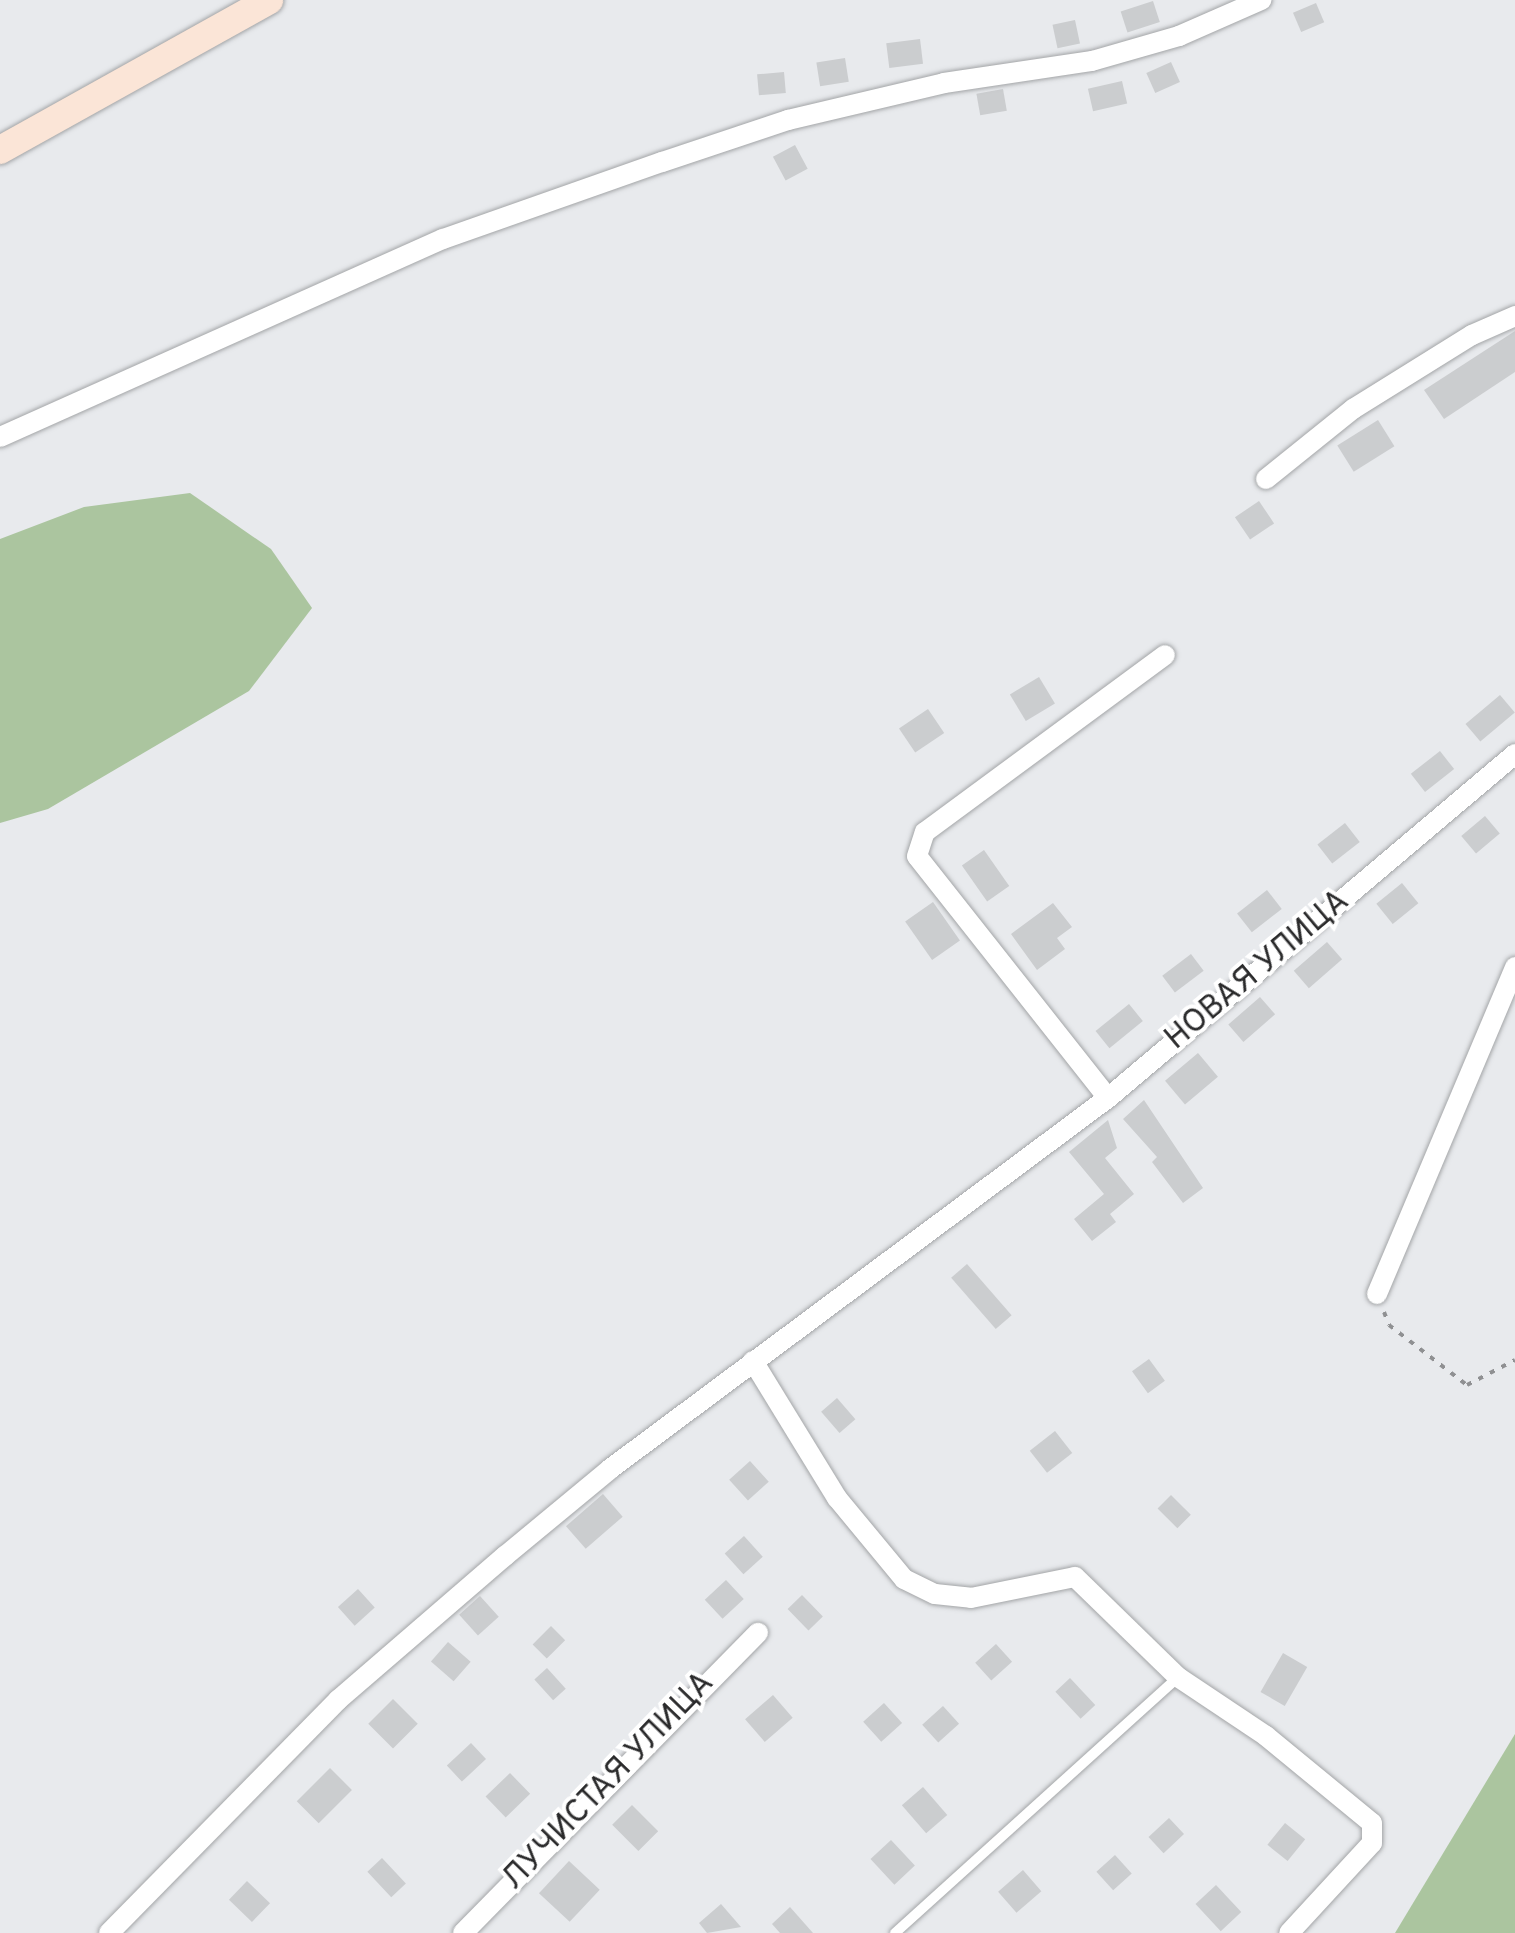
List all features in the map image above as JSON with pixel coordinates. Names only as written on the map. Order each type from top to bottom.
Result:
[{"type":"main road","points":[[0,150],[270,0]]},
{"type":"street","points":[[0,436],[444,240],[788,120],[944,83],[1092,61],[1179,36],[1261,0]]},
{"type":"street","points":[[1266,479],[1353,409],[1472,334],[1515,316]]},
{"type":"street","points":[[1108,1098],[917,856],[925,832],[1165,654]]},
{"type":"street","name":"НОВАЯ УЛИЦА","points":[[109,1933],[352,1688],[610,1468],[998,1184],[1108,1098],[1515,754]]},
{"type":"street","points":[[1377,1294],[1515,967]]},
{"type":"street","points":[[753,1361],[837,1498],[904,1578],[935,1594],[971,1598],[1049,1577],[1075,1577],[1178,1677],[1266,1736],[1372,1824],[1372,1843],[1289,1933]]},
{"type":"street","name":"ЛУЧИСТАЯ УЛИЦА","points":[[463,1933],[758,1633]]},
{"type":"lane","points":[[895,1933],[1178,1677]]},
{"type":"path","points":[[1377,1294],[1389,1324],[1467,1385],[1515,1360]]},
{"type":"green space","points":[[190,493],[271,549],[312,608],[249,691],[48,809],[0,823],[0,539],[84,507]]},
{"type":"green space","points":[[1515,1734],[1515,1933],[1395,1933]]},
{"type":"building","points":[[1153,1],[1160,22],[1127,32],[1121,12]]},
{"type":"building","points":[[1316,3],[1324,22],[1301,32],[1293,13]]},
{"type":"building","points":[[1075,20],[1080,43],[1057,48],[1053,25]]},
{"type":"building","points":[[920,39],[923,64],[889,68],[886,43]]},
{"type":"building","points":[[845,58],[849,82],[820,86],[816,63]]},
{"type":"building","points":[[1171,62],[1180,82],[1155,93],[1146,73]]},
{"type":"building","points":[[784,72],[786,93],[759,95],[757,74]]},
{"type":"building","points":[[1122,81],[1127,103],[1093,111],[1088,89]]},
{"type":"building","points":[[1003,89],[1007,111],[980,115],[976,94]]},
{"type":"building","points":[[795,145],[808,169],[786,181],[773,157]]},
{"type":"building","points":[[1515,331],[1515,372],[1444,419],[1424,390]]},
{"type":"building","points":[[1378,420],[1394,446],[1354,472],[1337,445]]},
{"type":"building","points":[[1259,501],[1274,523],[1250,540],[1235,517]]},
{"type":"building","points":[[1039,677],[1055,704],[1026,721],[1010,695]]},
{"type":"building","points":[[1500,695],[1515,713],[1480,742],[1466,724]]},
{"type":"building","points":[[928,709],[944,733],[915,753],[899,729]]},
{"type":"building","points":[[1440,751],[1454,769],[1425,792],[1411,774]]},
{"type":"building","points":[[1485,816],[1500,834],[1476,854],[1461,836]]},
{"type":"building","points":[[1345,823],[1360,842],[1332,863],[1317,845]]},
{"type":"building","points":[[984,850],[1009,886],[987,902],[962,865]]},
{"type":"building","points":[[1402,883],[1418,903],[1393,924],[1376,904]]},
{"type":"building","points":[[1267,890],[1282,909],[1252,932],[1237,913]]},
{"type":"building","points":[[933,902],[960,941],[932,960],[905,922]]},
{"type":"building","points":[[1053,903],[1072,927],[1057,938],[1065,949],[1037,970],[1011,934]]},
{"type":"building","points":[[1327,942],[1342,959],[1309,988],[1294,971]]},
{"type":"building","points":[[1191,954],[1204,971],[1175,992],[1162,976]]},
{"type":"building","points":[[1260,997],[1275,1014],[1243,1042],[1228,1025]]},
{"type":"building","points":[[1129,1004],[1143,1021],[1109,1048],[1096,1031]]},
{"type":"building","points":[[1198,1053],[1218,1077],[1185,1104],[1165,1081]]},
{"type":"building","points":[[1144,1100],[1203,1188],[1183,1203],[1152,1162],[1157,1157],[1123,1119]]},
{"type":"building","points":[[1108,1120],[1117,1148],[1105,1158],[1134,1194],[1110,1214],[1116,1222],[1092,1241],[1074,1219],[1104,1194],[1069,1152]]},
{"type":"building","points":[[967,1264],[1012,1315],[996,1329],[951,1278]]},
{"type":"building","points":[[1149,1359],[1165,1381],[1148,1393],[1132,1371]]},
{"type":"building","points":[[837,1398],[855,1419],[840,1433],[821,1412]]},
{"type":"building","points":[[1055,1431],[1072,1453],[1047,1473],[1030,1451]]},
{"type":"building","points":[[750,1461],[769,1482],[748,1501],[729,1480]]},
{"type":"building","points":[[603,1494],[623,1517],[586,1549],[566,1526]]},
{"type":"building","points":[[1171,1495],[1191,1515],[1177,1528],[1158,1508]]},
{"type":"building","points":[[744,1536],[763,1557],[743,1574],[725,1553]]},
{"type":"building","points":[[726,1580],[744,1599],[723,1619],[705,1600]]},
{"type":"building","points":[[358,1589],[375,1608],[355,1626],[338,1607]]},
{"type":"building","points":[[802,1595],[823,1617],[808,1630],[788,1609]]},
{"type":"building","points":[[480,1596],[499,1617],[478,1636],[459,1615]]},
{"type":"building","points":[[551,1626],[565,1640],[547,1659],[533,1644]]},
{"type":"building","points":[[448,1642],[471,1662],[454,1681],[431,1662]]},
{"type":"building","points":[[996,1644],[1012,1662],[991,1681],[975,1663]]},
{"type":"building","points":[[1283,1653],[1307,1667],[1285,1706],[1260,1692]]},
{"type":"building","points":[[547,1668],[566,1689],[553,1700],[534,1679]]},
{"type":"building","points":[[1070,1678],[1095,1705],[1081,1719],[1055,1692]]},
{"type":"building","points":[[773,1695],[793,1718],[765,1742],[745,1719]]},
{"type":"building","points":[[393,1699],[418,1724],[393,1748],[368,1724]]},
{"type":"building","points":[[884,1703],[902,1723],[881,1742],[863,1722]]},
{"type":"building","points":[[943,1706],[959,1724],[938,1743],[922,1725]]},
{"type":"building","points":[[471,1743],[486,1759],[462,1782],[447,1766]]},
{"type":"building","points":[[330,1768],[352,1790],[319,1823],[297,1801]]},
{"type":"building","points":[[510,1773],[530,1794],[506,1817],[486,1797]]},
{"type":"building","points":[[923,1787],[947,1815],[926,1833],[902,1805]]},
{"type":"building","points":[[632,1805],[658,1831],[638,1851],[612,1825]]},
{"type":"building","points":[[1169,1818],[1184,1834],[1164,1853],[1149,1837]]},
{"type":"building","points":[[1285,1823],[1305,1839],[1288,1861],[1267,1845]]},
{"type":"building","points":[[891,1840],[915,1866],[894,1885],[871,1859]]},
{"type":"building","points":[[1115,1855],[1132,1874],[1113,1890],[1096,1872]]},
{"type":"building","points":[[382,1858],[406,1884],[391,1897],[367,1872]]},
{"type":"building","points":[[569,1861],[600,1890],[570,1922],[539,1893]]},
{"type":"building","points":[[1023,1870],[1041,1891],[1016,1913],[998,1892]]},
{"type":"building","points":[[247,1881],[270,1903],[252,1922],[229,1900]]},
{"type":"building","points":[[1216,1885],[1241,1912],[1221,1931],[1196,1904]]},
{"type":"building","points":[[721,1904],[741,1927],[707,1933],[699,1923]]},
{"type":"building","points":[[790,1907],[813,1933],[780,1933],[772,1924]]}]
